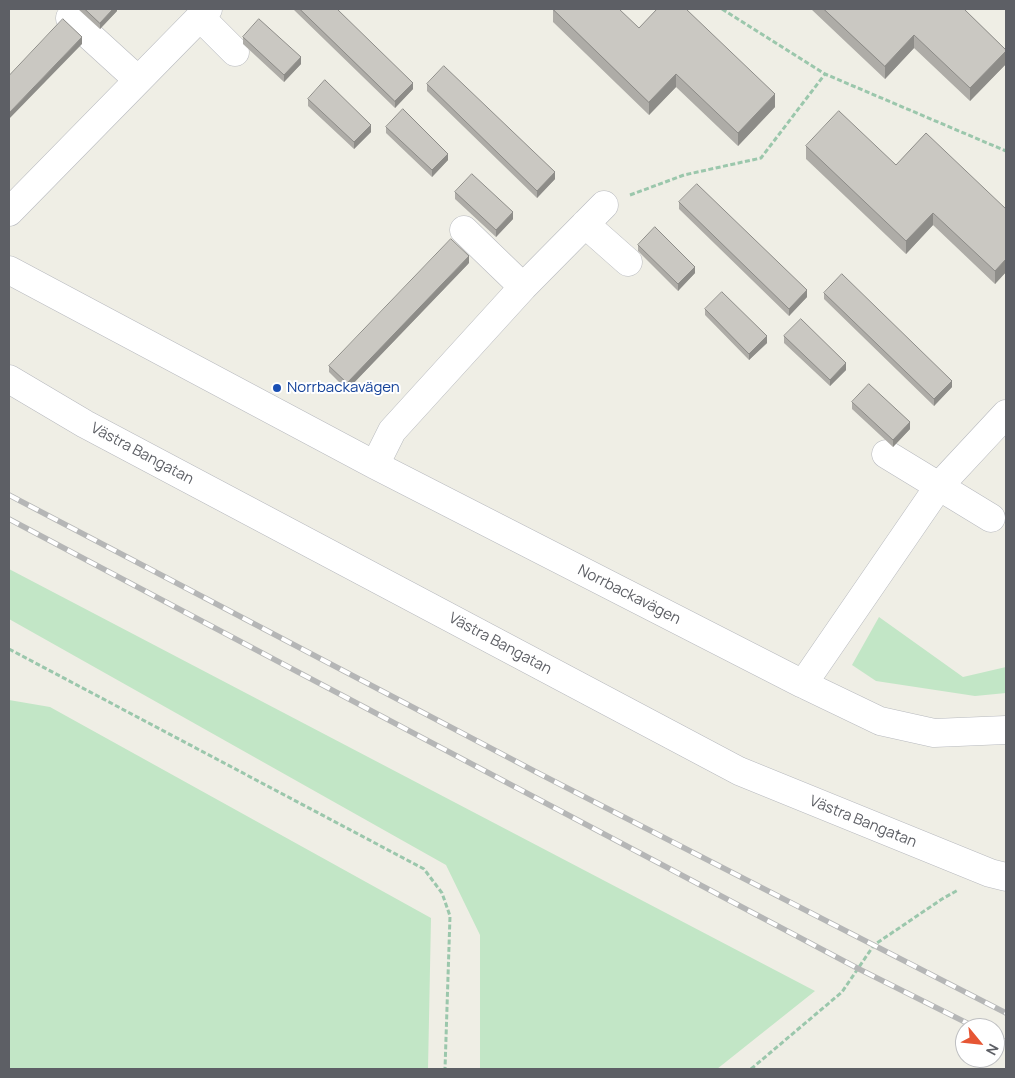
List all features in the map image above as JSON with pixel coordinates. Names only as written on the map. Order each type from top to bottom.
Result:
[{"type":"street","points":[[9,212],[204,13],[235,52]]},
{"type":"street","points":[[70,18],[138,80]]},
{"type":"street","points":[[375,465],[392,431],[523,287],[604,205]]},
{"type":"street","points":[[585,224],[628,262]]},
{"type":"street","points":[[464,230],[523,287]]},
{"type":"street","name":"Norrbackavägen","points":[[9,270],[375,465],[803,684],[880,721],[934,733],[1006,730]]},
{"type":"street","name":"Västra Bangatan","points":[[9,379],[85,424],[738,771],[998,875]]},
{"type":"street","points":[[803,684],[939,486],[1006,414]]},
{"type":"street","points":[[886,454],[991,518]]},
{"type":"path","points":[[723,9],[825,74],[1006,150]]},
{"type":"path","points":[[604,205],[684,175],[761,158],[825,74]]},
{"type":"path","points":[[9,649],[424,869],[442,893],[450,916],[445,1069]]},
{"type":"path","points":[[751,1069],[842,992],[874,945],[942,898],[998,875]]},
{"type":"green space","points":[[9,569],[815,991],[717,1069],[480,1069],[480,935],[446,865],[9,619]]},
{"type":"green space","points":[[879,617],[963,677],[1006,667],[1006,693],[975,696],[876,681],[852,665]]},
{"type":"green space","points":[[9,700],[50,707],[431,918],[428,1069],[9,1069]]},
{"type":"building","points":[[85,9],[113,9],[100,23]]},
{"type":"building","points":[[300,9],[337,9],[413,83],[395,101]]},
{"type":"building","points":[[553,9],[619,9],[639,28],[657,9],[686,9],[775,94],[738,133],[676,74],[649,102]]},
{"type":"building","points":[[824,9],[964,9],[1006,51],[970,88],[914,35],[885,66]]},
{"type":"building","points":[[63,19],[82,37],[9,113],[9,76]]},
{"type":"building","points":[[259,19],[301,57],[284,75],[243,37]]},
{"type":"building","points":[[444,66],[555,172],[537,191],[427,84]]},
{"type":"building","points":[[325,80],[371,125],[354,142],[308,99]]},
{"type":"building","points":[[403,109],[448,154],[432,170],[386,127]]},
{"type":"building","points":[[839,111],[896,165],[926,133],[1006,209],[1006,259],[995,271],[933,213],[906,241],[806,146]]},
{"type":"building","points":[[472,174],[513,212],[496,230],[455,192]]},
{"type":"building","points":[[697,184],[807,290],[789,309],[679,202]]},
{"type":"building","points":[[655,227],[695,267],[678,284],[638,245]]},
{"type":"building","points":[[451,239],[469,256],[347,383],[329,366]]},
{"type":"building","points":[[842,274],[952,381],[934,399],[824,293]]},
{"type":"building","points":[[722,292],[767,336],[749,354],[705,309]]},
{"type":"building","points":[[801,319],[846,363],[830,380],[784,336]]},
{"type":"building","points":[[869,384],[910,422],[893,440],[852,402]]},
{"type":"railway","points":[[9,495],[538,773],[1006,1013]]},
{"type":"railway","points":[[9,519],[859,969],[957,1018]]},
{"type":"place","name":"Norrbackavägen","points":[[277,388]]}]
